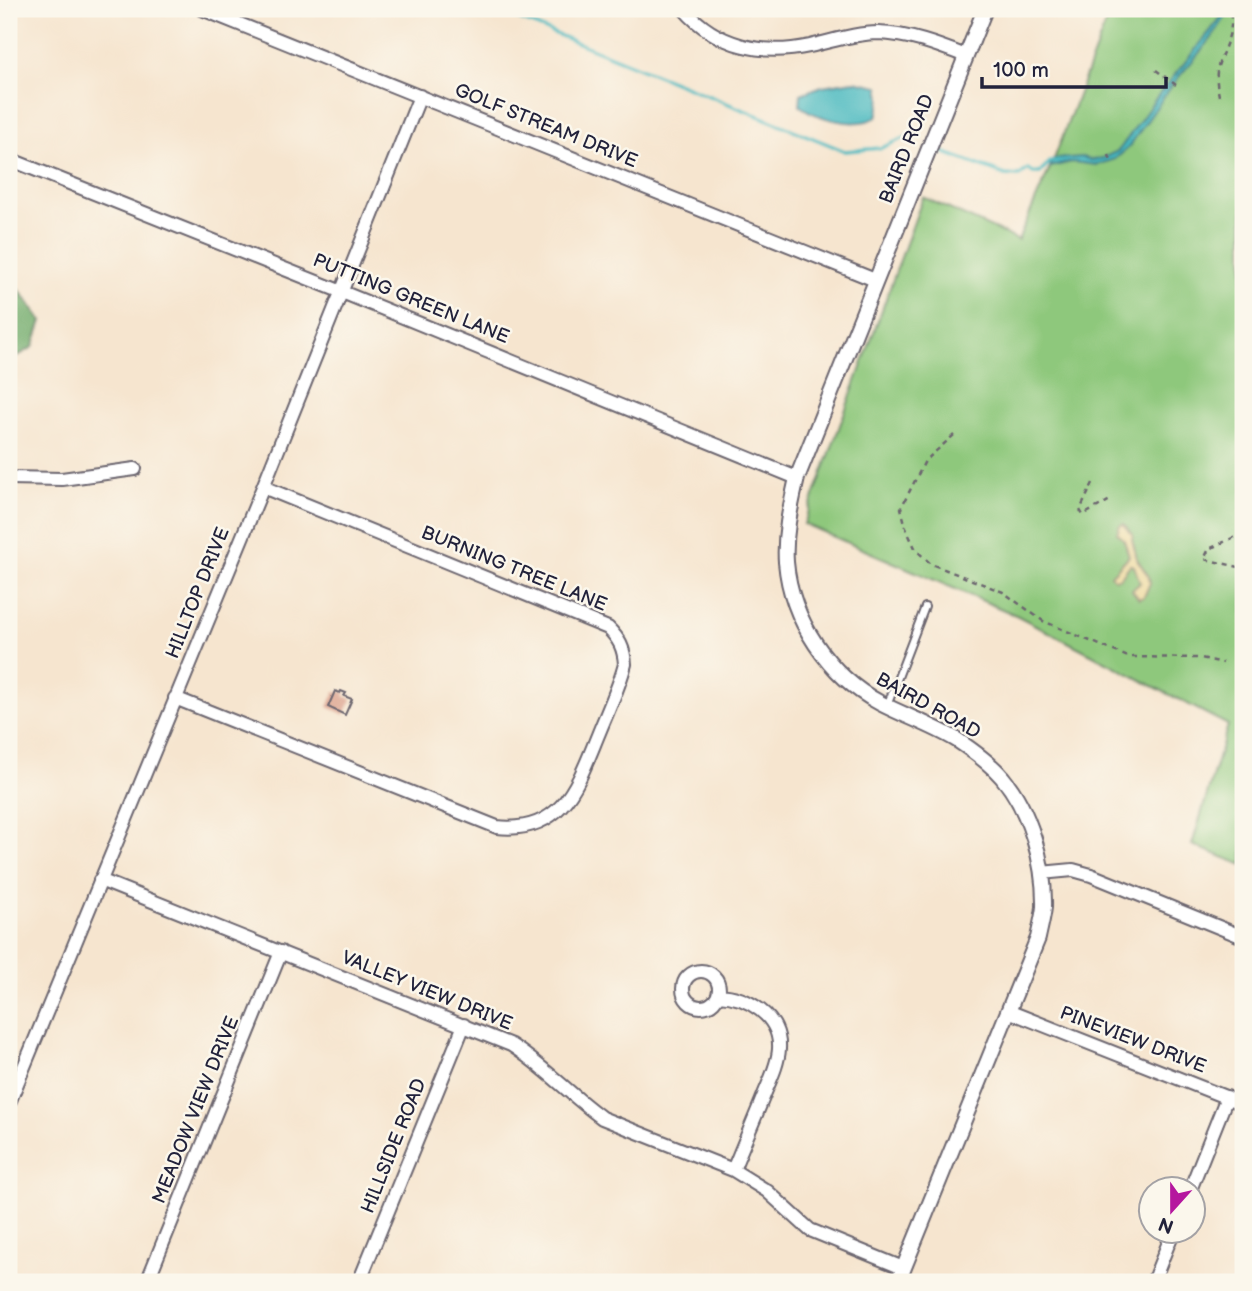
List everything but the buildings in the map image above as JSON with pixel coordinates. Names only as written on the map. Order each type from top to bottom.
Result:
[{"type":"street","name":"GOLF STREAM DRIVE","points":[[202,9],[875,280]]},
{"type":"street","points":[[684,9],[711,33],[750,48],[794,49],[878,33],[915,38],[966,55]]},
{"type":"street","name":"BAIRD ROAD","points":[[898,1282],[1038,938],[1044,909],[1041,873],[1024,814],[1002,776],[957,740],[858,690],[837,671],[813,639],[789,584],[786,560],[788,519],[797,478],[985,9]]},
{"type":"street","name":"HILLTOP DRIVE","points":[[9,1103],[420,96]]},
{"type":"street","name":"PUTTING GREEN LANE","points":[[9,159],[797,478]]},
{"type":"street","points":[[9,478],[62,479],[135,469]]},
{"type":"street","name":"BURNING TREE LANE","points":[[175,698],[497,827],[513,829],[544,821],[558,810],[579,782],[625,664],[619,639],[608,628],[262,487]]},
{"type":"street","points":[[1041,873],[1073,870],[1091,875],[1243,937]]},
{"type":"street","name":"VALLEY VIEW DRIVE","points":[[100,880],[511,1045],[602,1118],[733,1170],[767,1191],[810,1230],[903,1268]]},
{"type":"street","name":"MEADOW VIEW DRIVE","points":[[147,1282],[281,952]]},
{"type":"street","points":[[718,995],[730,996],[756,1007],[768,1017],[779,1038],[777,1063],[733,1170]]},
{"type":"street","name":"PINEVIEW DRIVE","points":[[1008,1011],[1243,1104]]},
{"type":"street","name":"HILLSIDE ROAD","points":[[359,1282],[464,1025]]},
{"type":"street","points":[[1195,1176],[1227,1097]]},
{"type":"street","points":[[1153,1282],[1167,1246]]},
{"type":"lane","points":[[887,706],[925,607]]},
{"type":"path","points":[[1219,96],[1216,81],[1218,65],[1229,38],[1232,17],[1229,9]]},
{"type":"path","points":[[1156,70],[1178,86]]},
{"type":"path","points":[[1109,155],[1111,161]]},
{"type":"path","points":[[954,435],[925,461],[901,508],[916,550],[931,564],[1003,592],[1043,621],[1128,657],[1201,658],[1223,663]]},
{"type":"path","points":[[1093,483],[1080,510],[1083,515],[1112,499]]},
{"type":"path","points":[[1243,533],[1209,549],[1204,559],[1243,568]]},
{"type":"green space","points":[[1111,9],[1243,9],[1243,865],[1192,845],[1228,725],[1018,616],[804,524],[923,197],[1018,240],[1054,159]]},
{"type":"green space","points":[[9,282],[21,292],[42,321],[33,347],[9,361]]},
{"type":"sand","points":[[1124,524],[1133,535],[1137,559],[1149,577],[1150,583],[1144,597],[1139,599],[1132,590],[1140,583],[1134,566],[1130,565],[1120,578],[1114,579],[1111,575],[1129,556],[1124,540],[1117,533],[1120,525]]},
{"type":"water","points":[[1228,9],[1236,9],[1225,18],[1172,85],[1128,148],[1115,159],[1097,165],[1072,162],[1050,167],[1054,159],[1083,157],[1091,160],[1118,151],[1157,97]]},
{"type":"water","points":[[854,81],[879,86],[881,98],[877,117],[859,122],[838,121],[817,115],[800,106],[801,94],[822,86]]},
{"type":"waterway","points":[[494,9],[845,151],[881,148],[907,137]]},
{"type":"waterway","points":[[940,151],[1005,175],[1019,176],[1028,169],[1033,173],[1040,173],[1050,162],[1055,162]]}]
